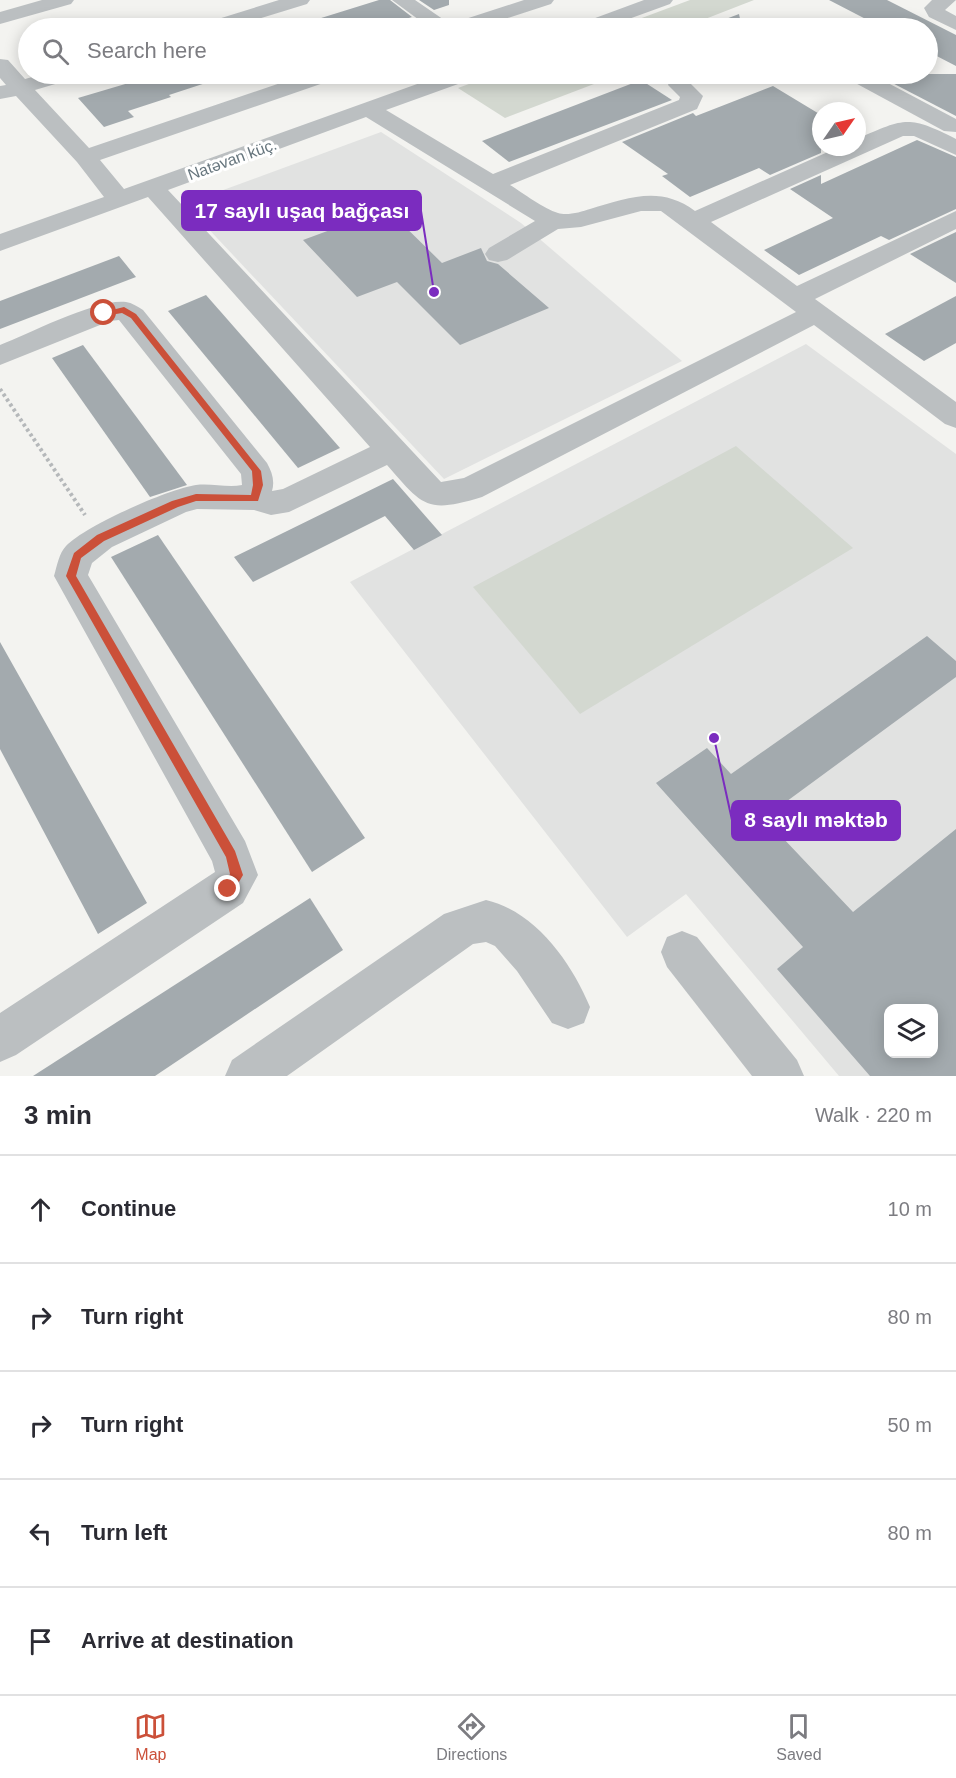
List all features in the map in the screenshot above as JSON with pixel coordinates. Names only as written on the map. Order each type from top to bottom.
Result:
[{"type":"street","points":[[0,18],[64,0]]},
{"type":"street","points":[[242,18],[300,0]]},
{"type":"street","points":[[402,0],[428,18]]},
{"type":"street","points":[[488,18],[543,0]]},
{"type":"street","points":[[614,18],[663,0]]},
{"type":"street","points":[[946,0],[934,8],[936,13],[956,24]]},
{"type":"street","points":[[0,65],[10,90],[86,157],[119,199]]},
{"type":"street","points":[[10,90],[30,84]]},
{"type":"street","points":[[86,157],[298,84]]},
{"type":"street","name":"Natəvan küç.","points":[[0,243],[437,84]]},
{"type":"street","points":[[498,181],[689,104],[692,96],[679,84]]},
{"type":"street","points":[[875,84],[956,128]]},
{"type":"street","points":[[368,109],[553,221]]},
{"type":"street","points":[[693,220],[899,129],[918,129],[956,148]]},
{"type":"street","points":[[153,188],[423,485],[436,495],[471,489],[806,305],[956,219]]},
{"type":"street","points":[[498,254],[553,221],[588,218],[651,201],[672,206],[956,417]]},
{"type":"street","points":[[0,356],[104,313],[124,310],[134,316],[256,471],[258,485],[254,498]]},
{"type":"street","points":[[0,1039],[228,889],[237,875],[231,855],[71,576],[77,556],[100,538],[175,504],[196,497],[254,498],[271,503],[289,500],[391,450]]},
{"type":"street","points":[[248,1076],[459,929],[486,921],[505,926],[525,945],[568,1007]]},
{"type":"street","points":[[682,952],[781,1076]]},
{"type":"path","points":[[0,389],[100,538]]},
{"type":"shaded area","points":[[690,0],[754,0],[708,18],[642,18]]},
{"type":"shaded area","points":[[469,84],[594,84],[505,118],[458,88]]},
{"type":"shaded area","points":[[381,132],[521,223],[682,361],[444,479],[185,204]]},
{"type":"shaded area","points":[[806,344],[956,454],[956,1076],[839,1076],[686,894],[627,937],[350,582]]},
{"type":"shaded area","points":[[736,446],[853,548],[580,714],[473,587]]},
{"type":"building","points":[[379,0],[390,0],[412,17],[409,18],[321,18]]},
{"type":"building","points":[[419,0],[449,0],[449,5],[434,10]]},
{"type":"building","points":[[829,0],[887,0],[922,18],[864,18]]},
{"type":"building","points":[[739,14],[740,18],[728,18]]},
{"type":"building","points":[[938,26],[956,35],[956,66],[938,57]]},
{"type":"building","points":[[938,74],[956,74],[956,116],[894,84],[938,84]]},
{"type":"building","points":[[125,84],[203,84],[128,111],[134,117],[104,127],[78,98]]},
{"type":"building","points":[[631,84],[647,84],[672,100],[509,162],[482,141]]},
{"type":"building","points":[[773,86],[812,110],[812,156],[814,156],[770,175],[759,168],[690,197],[662,176],[668,174],[622,142],[693,113],[696,116]]},
{"type":"building","points":[[917,140],[956,157],[956,209],[889,240],[881,236],[799,275],[764,250],[833,218],[790,189],[821,175],[821,184]]},
{"type":"building","points":[[387,209],[442,263],[481,248],[487,261],[498,264],[549,308],[460,345],[397,282],[357,297],[303,240]]},
{"type":"building","points":[[956,232],[956,283],[910,254]]},
{"type":"building","points":[[119,256],[136,277],[0,329],[0,301]]},
{"type":"building","points":[[206,295],[340,448],[298,468],[168,311]]},
{"type":"building","points":[[956,296],[956,343],[924,361],[885,334]]},
{"type":"building","points":[[83,345],[187,485],[150,497],[52,358]]},
{"type":"building","points":[[393,479],[442,535],[414,550],[385,516],[253,582],[234,557]]},
{"type":"building","points":[[158,535],[365,838],[312,872],[111,557]]},
{"type":"building","points":[[927,636],[956,661],[956,677],[764,818],[853,912],[956,829],[956,1076],[870,1076],[777,969],[803,947],[656,783],[707,748],[731,774]]},
{"type":"building","points":[[0,642],[147,903],[98,934],[0,749]]},
{"type":"building","points":[[310,898],[343,950],[155,1076],[33,1076]]},
{"type":"place","name":"17 saylı uşaq bağçası","points":[[434,292]]},
{"type":"place","name":"8 saylı məktəb","points":[[714,738]]},
{"type":"route","points":[[104,313],[124,310],[134,316],[256,471],[258,485],[254,498],[196,497],[175,504],[100,538],[77,556],[71,576],[231,855],[237,875],[228,889]]}]
